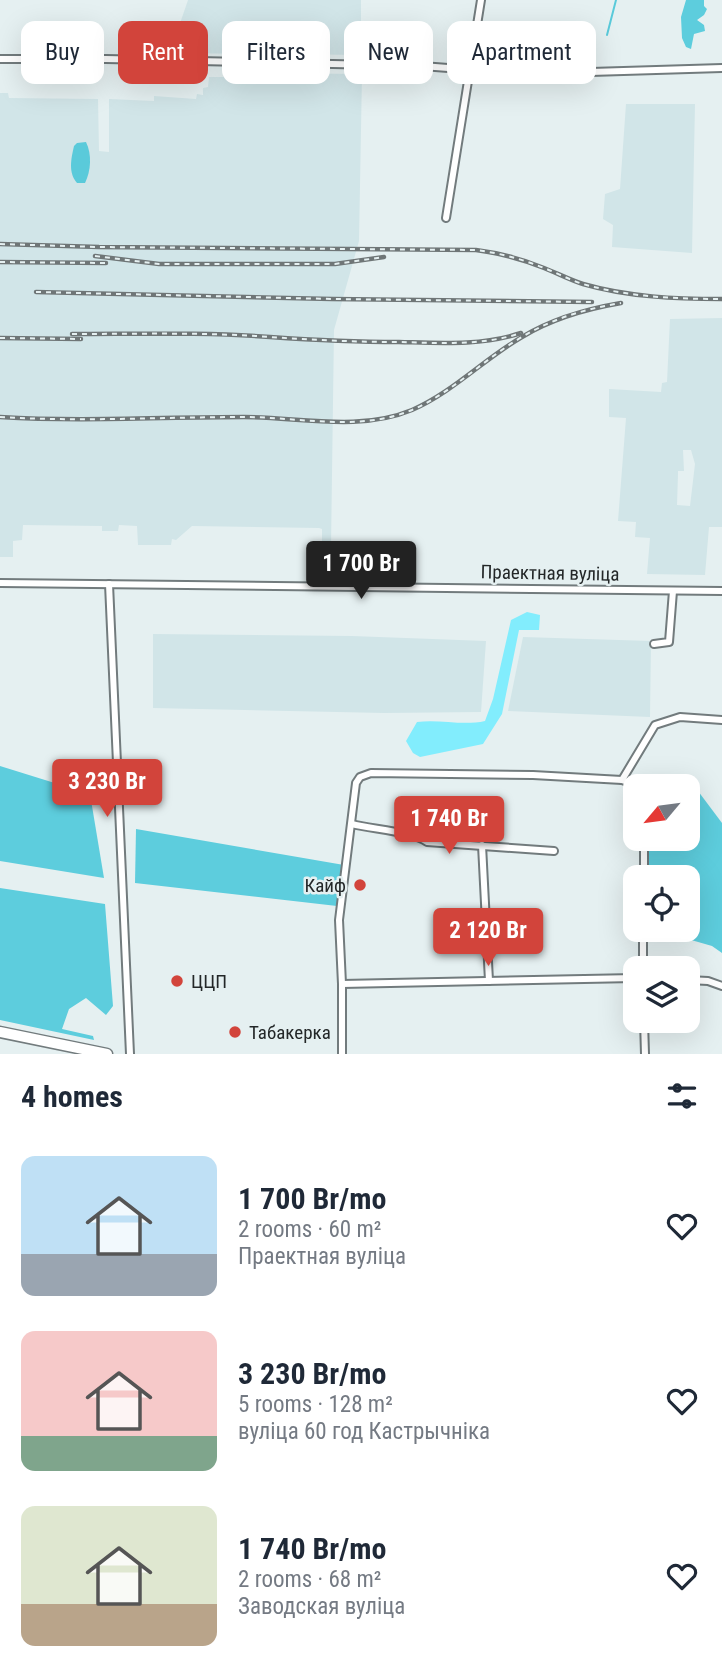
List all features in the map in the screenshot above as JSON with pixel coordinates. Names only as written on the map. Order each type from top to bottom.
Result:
[{"type":"main road","points":[[0,1032],[107,1054]]},
{"type":"street","points":[[477,21],[481,0]]},
{"type":"street","points":[[0,59],[106,59],[447,68]]},
{"type":"street","points":[[596,72],[722,68]]},
{"type":"street","points":[[446,218],[467,84]]},
{"type":"street","name":"Праектная вуліца","points":[[0,583],[722,591]]},
{"type":"street","points":[[109,584],[130,1054]]},
{"type":"street","points":[[654,644],[669,642],[673,590]]},
{"type":"street","points":[[342,1054],[339,920],[356,783],[360,777],[371,773],[533,775],[622,780],[655,725],[680,717],[722,720]]},
{"type":"street","points":[[352,824],[371,830],[420,836],[427,842],[554,851]]},
{"type":"street","points":[[482,845],[489,981]]},
{"type":"street","points":[[342,985],[623,978]]},
{"type":"street","points":[[700,981],[722,986]]},
{"type":"street","points":[[644,1033],[645,1054]]},
{"type":"shaded area","points":[[188,0],[361,0],[361,21],[344,21],[344,55],[330,55],[330,21],[222,21],[222,54],[208,53],[208,21],[181,21]]},
{"type":"shaded area","points":[[686,0],[704,0],[707,9],[697,20],[704,25],[705,31],[694,34],[691,49],[686,47],[682,38],[681,17]]},
{"type":"shaded area","points":[[330,74],[344,74],[344,84],[362,84],[359,241],[334,330],[331,547],[322,547],[322,529],[319,528],[192,526],[176,540],[172,539],[171,545],[138,545],[137,526],[119,525],[118,531],[102,531],[102,526],[23,525],[22,540],[13,541],[13,557],[0,557],[0,93],[8,93],[9,98],[98,99],[99,151],[109,152],[109,99],[154,101],[154,96],[196,99],[197,94],[203,95],[203,88],[208,87],[209,77],[222,77],[222,84],[330,84]]},
{"type":"shaded area","points":[[626,104],[695,104],[692,253],[612,247],[613,225],[603,219],[605,194],[620,189]]},
{"type":"shaded area","points":[[86,142],[90,157],[89,173],[85,183],[77,183],[71,170],[74,146]]},
{"type":"shaded area","points":[[722,318],[722,527],[709,527],[705,575],[647,574],[650,538],[635,537],[636,522],[618,521],[626,418],[609,417],[609,389],[661,392],[662,383],[667,382],[670,319]],"holes":[[[683,450],[691,450],[695,464],[690,506],[677,505],[678,471],[684,471]]]},
{"type":"shaded area","points":[[527,612],[540,615],[539,630],[519,630],[502,714],[483,744],[420,757],[413,753],[406,741],[417,722],[485,721],[493,699],[511,620]]},
{"type":"shaded area","points":[[153,634],[352,636],[486,641],[481,712],[384,713],[153,708]]},
{"type":"shaded area","points":[[523,637],[651,641],[650,717],[508,711]]},
{"type":"shaded area","points":[[0,766],[90,794],[104,878],[0,861]]},
{"type":"shaded area","points":[[700,794],[722,823],[722,953],[712,946],[698,942],[700,865],[647,865],[648,851],[700,851]]},
{"type":"shaded area","points":[[136,829],[344,865],[337,906],[135,883]]},
{"type":"shaded area","points":[[0,888],[105,904],[113,1006],[106,1015],[86,998],[69,1009],[62,1029],[93,1036],[94,1040],[0,1020]]},
{"type":"waterway","points":[[607,35],[616,0]]},
{"type":"railway","points":[[0,244],[476,250],[519,259],[583,284],[617,292],[670,298],[722,299]]},
{"type":"railway","points":[[95,256],[159,264],[335,264],[384,257]]},
{"type":"railway","points":[[0,262],[106,263]]},
{"type":"railway","points":[[36,292],[592,302]]},
{"type":"railway","points":[[0,417],[244,417],[329,422],[392,417],[427,403],[534,330],[570,315],[621,303]]},
{"type":"railway","points":[[72,334],[221,334],[334,341],[445,343],[476,342],[521,333]]},
{"type":"railway","points":[[0,338],[81,339]]},
{"type":"place","name":"Кайф","points":[[360,885]]},
{"type":"place","name":"ЦЦП","points":[[177,981]]},
{"type":"place","name":"Табакерка","points":[[235,1032]]}]
